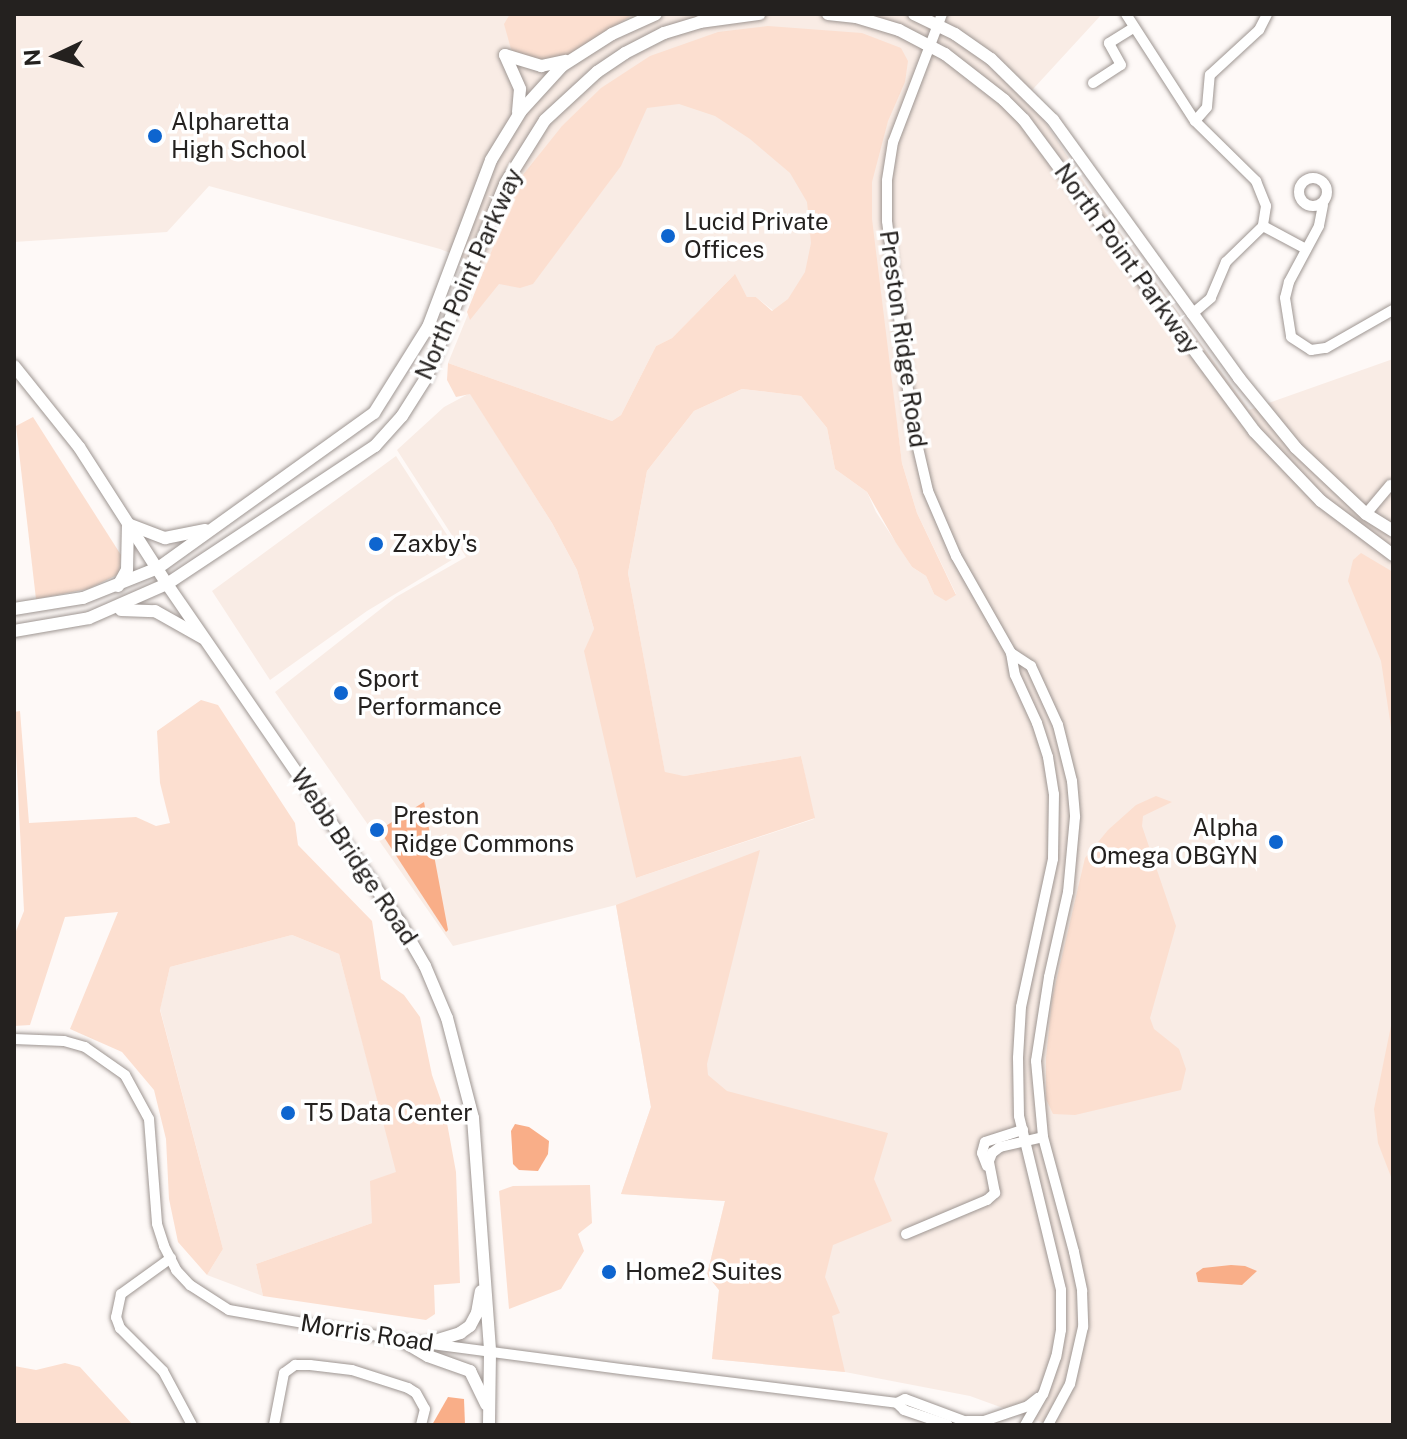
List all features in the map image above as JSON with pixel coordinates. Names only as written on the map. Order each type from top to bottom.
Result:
[{"type":"street","name":"North Point Parkway","points":[[14,609],[57,604],[118,587],[158,568],[374,413],[428,327],[491,160],[513,123],[572,59],[612,34],[656,14]]},
{"type":"street","name":"North Point Parkway","points":[[14,631],[68,623],[110,611],[167,584],[375,446],[402,416],[426,378],[446,336],[505,184],[527,145],[567,98],[597,72],[638,46],[700,22],[759,14]]},
{"type":"street","name":"North Point Parkway","points":[[828,14],[878,23],[929,44],[984,81],[1024,120],[1254,431],[1284,466],[1355,529],[1393,555]]},
{"type":"street","name":"North Point Parkway","points":[[914,14],[939,18],[991,59],[1053,120],[1192,314],[1296,448],[1366,514],[1393,531]]},
{"type":"street","points":[[1126,14],[1195,121],[1256,181],[1266,206],[1263,226],[1226,262],[1211,298],[1192,314]]},
{"type":"street","points":[[1195,121],[1207,107],[1210,75],[1259,30],[1267,14]]},
{"type":"street","name":"Preston Ridge Road","points":[[939,18],[899,121],[887,181],[887,221],[910,408],[919,460],[941,525],[1011,653],[1015,675],[1048,757],[1055,817],[1053,859],[1021,1007],[1018,1058],[1024,1136],[1061,1290],[1061,1330],[1056,1357],[1043,1394],[1025,1425]]},
{"type":"street","points":[[1093,83],[1121,65],[1109,43],[1133,28]]},
{"type":"street","points":[[513,123],[521,96],[505,55],[541,66],[572,59]]},
{"type":"street","points":[[1323,205],[1319,226],[1285,298],[1287,330],[1298,345],[1311,350],[1326,348],[1393,310]]},
{"type":"street","points":[[1263,226],[1306,249]]},
{"type":"street","name":"Webb Bridge Road","points":[[14,366],[70,433],[167,584],[399,921],[425,966],[447,1018],[473,1118],[490,1352],[490,1419]]},
{"type":"street","points":[[1366,514],[1390,485]]},
{"type":"street","points":[[118,587],[127,570],[128,524],[165,538],[217,527]]},
{"type":"street","points":[[110,611],[155,611],[207,641]]},
{"type":"street","name":"Preston Ridge Road","points":[[1011,653],[1031,666],[1058,725],[1072,781],[1075,817],[1068,892],[1049,977],[1036,1061],[1043,1137],[1082,1291],[1079,1354],[1048,1425]]},
{"type":"street","name":"Morris Road","points":[[14,1039],[36,1038],[79,1045],[99,1054],[125,1075],[149,1119],[157,1224],[171,1258],[190,1285],[229,1310],[490,1352],[897,1403],[905,1399],[970,1423]]},
{"type":"street","points":[[906,1234],[987,1200],[995,1193],[982,1153],[983,1145],[993,1137],[1043,1137]]},
{"type":"street","points":[[171,1258],[121,1294],[116,1317],[120,1328],[163,1371],[192,1425]]},
{"type":"street","points":[[428,1343],[460,1333],[475,1320],[484,1260]]},
{"type":"street","points":[[401,1340],[428,1356],[470,1371],[490,1419]]},
{"type":"street","points":[[274,1425],[284,1373],[295,1365],[310,1365],[352,1370],[408,1388],[416,1393],[425,1409],[421,1425]]},
{"type":"street","points":[[970,1423],[1028,1406],[1043,1394]]},
{"type":"street","name":"Morris Road","points":[[897,1403],[904,1410],[948,1425]]},
{"type":"street","points":[[1055,1425],[1056,1411]]},
{"type":"shaded area","points":[[14,14],[1102,14],[1023,100],[1040,114],[1092,194],[1249,410],[1393,359],[1393,1425],[1050,1425],[970,1396],[845,1372],[712,1359],[719,1290],[707,1275],[725,1201],[621,1194],[651,1107],[616,905],[453,946],[275,692],[396,597],[466,557],[397,450],[444,407],[470,393],[552,523],[577,570],[594,629],[636,878],[814,819],[801,756],[684,776],[665,773],[628,573],[647,471],[694,411],[742,389],[801,396],[827,428],[835,469],[867,492],[876,512],[912,567],[926,576],[934,594],[956,594],[917,513],[902,463],[883,320],[786,321],[756,297],[747,297],[734,275],[672,338],[656,346],[621,415],[612,421],[448,363],[487,268],[440,249],[209,186],[167,232],[14,242]]},
{"type":"shaded area","points":[[510,14],[634,14],[564,57],[542,63],[521,58],[511,49],[504,24]]},
{"type":"shaded area","points":[[768,26],[862,33],[901,48],[908,61],[905,82],[888,121],[872,182],[872,219],[902,463],[917,513],[956,595],[946,601],[934,594],[926,576],[912,567],[896,543],[867,492],[835,469],[827,428],[801,396],[742,389],[694,411],[647,471],[628,573],[665,772],[684,776],[801,756],[815,818],[636,878],[584,651],[594,629],[577,570],[552,523],[470,394],[456,397],[447,380],[448,363],[612,421],[621,415],[656,346],[672,338],[735,274],[747,297],[756,297],[772,311],[788,299],[805,272],[811,243],[807,202],[790,173],[750,139],[715,116],[679,104],[647,108],[621,166],[533,284],[520,288],[499,284],[470,320],[467,312],[522,176],[562,126],[601,88],[650,56],[718,32]]},
{"type":"shaded area","points":[[33,417],[121,555],[119,574],[88,589],[36,599],[16,426]]},
{"type":"shaded area","points":[[396,456],[460,555],[367,611],[270,680],[212,591]]},
{"type":"shaded area","points":[[1361,553],[1393,572],[1393,845],[1392,734],[1381,661],[1348,581],[1353,560]]},
{"type":"shaded area","points":[[201,700],[218,705],[295,823],[298,845],[372,921],[381,979],[404,995],[420,1017],[432,1075],[445,1112],[456,1172],[460,1283],[434,1285],[435,1314],[426,1320],[263,1296],[256,1264],[372,1223],[370,1181],[396,1172],[339,954],[292,935],[170,967],[160,1010],[223,1249],[207,1275],[178,1242],[169,1199],[166,1139],[154,1090],[122,1052],[70,1029],[118,912],[65,917],[30,1025],[14,1026],[14,936],[24,911],[14,712],[20,711],[29,823],[136,817],[156,826],[170,823],[160,783],[157,731]]},
{"type":"shaded area","points":[[1156,796],[1172,802],[1143,816],[1142,826],[1176,926],[1150,1018],[1154,1029],[1179,1049],[1186,1069],[1181,1090],[1075,1115],[1053,1114],[1046,1099],[1046,1058],[1052,999],[1085,858],[1108,830],[1136,805]]},
{"type":"shaded area","points":[[424,802],[446,932],[382,834],[384,827]]},
{"type":"shaded area","points":[[760,850],[707,1064],[708,1075],[727,1091],[888,1133],[874,1179],[892,1221],[833,1245],[825,1277],[840,1313],[832,1316],[845,1372],[712,1359],[719,1290],[707,1275],[725,1201],[621,1194],[651,1107],[616,905]]},
{"type":"shaded area","points":[[292,935],[339,954],[397,1172],[372,1223],[256,1264],[263,1296],[207,1275],[223,1249],[160,1009],[170,967]]},
{"type":"shaded area","points":[[1393,1016],[1393,1182],[1378,1143],[1374,1109]]},
{"type":"shaded area","points":[[515,1124],[529,1127],[549,1141],[548,1154],[538,1171],[519,1170],[513,1164],[511,1131]]},
{"type":"shaded area","points":[[590,1185],[592,1223],[578,1234],[584,1251],[561,1289],[509,1309],[499,1191],[513,1186]]},
{"type":"shaded area","points":[[1231,1265],[1257,1271],[1242,1285],[1198,1282],[1196,1273],[1203,1268]]},
{"type":"shaded area","points":[[65,1363],[80,1367],[133,1425],[14,1425],[14,1366],[36,1370]]},
{"type":"shaded area","points":[[448,1397],[464,1399],[465,1425],[432,1425]]},
{"type":"place","name":"Alpharetta High School","points":[[155,136]]},
{"type":"place","name":"Lucid Private Offices","points":[[668,236]]},
{"type":"place","name":"Zaxby's","points":[[376,544]]},
{"type":"place","name":"Sport Performance","points":[[341,693]]},
{"type":"place","name":"Preston Ridge Commons","points":[[377,830]]},
{"type":"place","name":"Alpha Omega OBGYN","points":[[1276,842]]},
{"type":"place","name":"T5 Data Center","points":[[288,1113]]},
{"type":"place","name":"Home2 Suites","points":[[609,1272]]}]
